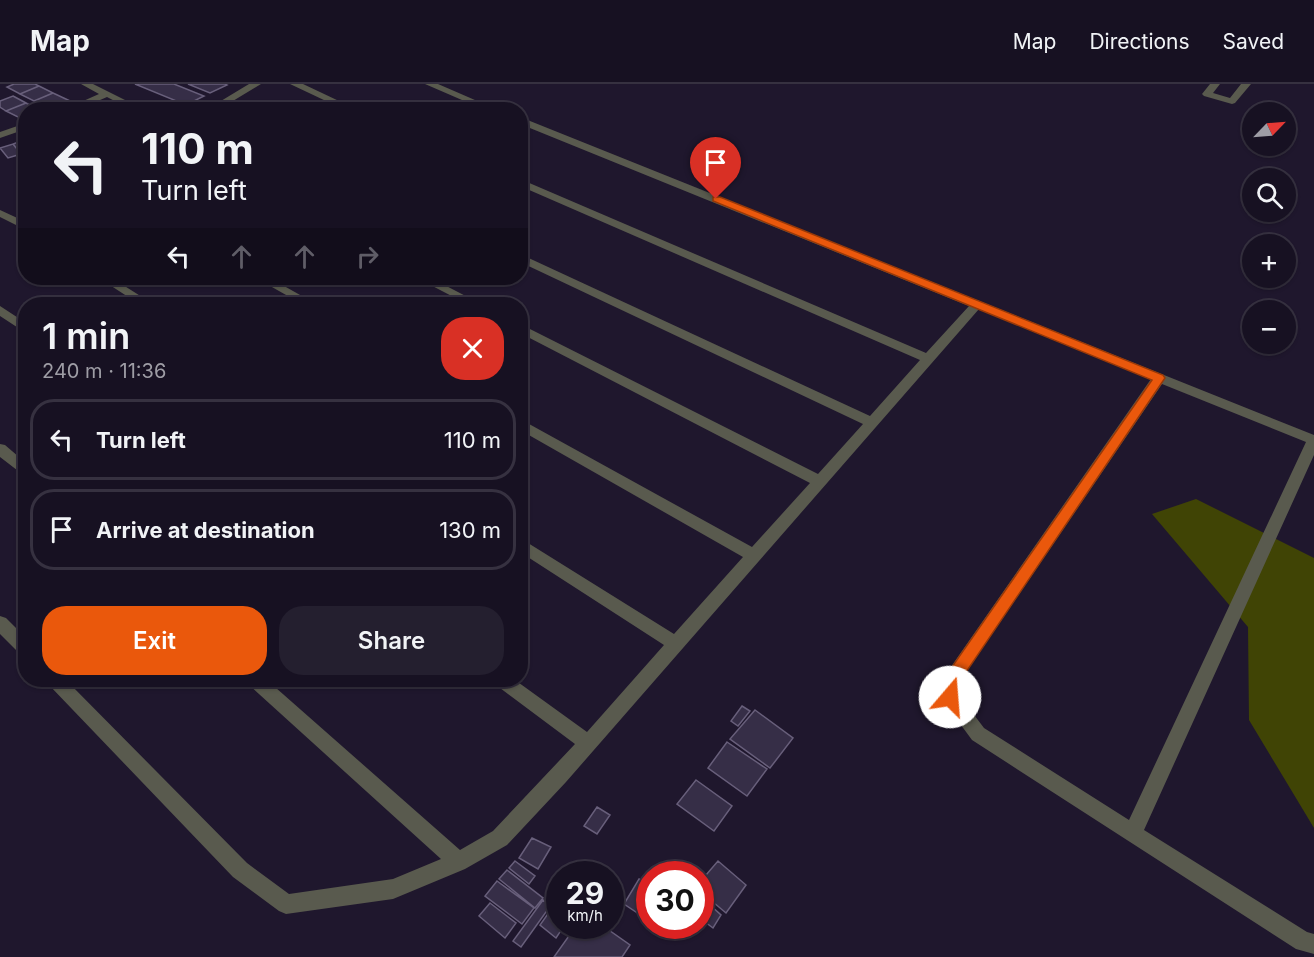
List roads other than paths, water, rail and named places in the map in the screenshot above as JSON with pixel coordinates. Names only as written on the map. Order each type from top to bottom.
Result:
[{"type":"street","points":[[86,84],[124,102]]},
{"type":"street","points":[[224,102],[256,84]]},
{"type":"street","points":[[295,84],[336,102]]},
{"type":"street","points":[[430,84],[474,102]]},
{"type":"street","points":[[1215,84],[1207,94],[1232,101],[1246,84]]},
{"type":"street","points":[[87,102],[107,94]]},
{"type":"street","points":[[528,123],[1314,440],[1133,833]]},
{"type":"street","points":[[0,127],[5,134]]},
{"type":"street","points":[[528,185],[929,359]]},
{"type":"street","points":[[0,213],[18,222]]},
{"type":"street","points":[[0,225],[18,216]]},
{"type":"street","points":[[528,261],[872,423]]},
{"type":"street","points":[[116,285],[136,297]]},
{"type":"street","points":[[275,285],[297,297]]},
{"type":"street","points":[[437,285],[461,297]]},
{"type":"street","points":[[62,687],[240,870],[286,904],[393,889],[458,862],[500,838],[588,743],[977,304]]},
{"type":"street","points":[[0,310],[18,323]]},
{"type":"street","points":[[528,332],[820,482]]},
{"type":"street","points":[[1159,378],[952,679],[950,697],[978,734],[1303,942],[1314,944]]},
{"type":"street","points":[[528,429],[754,556]]},
{"type":"street","points":[[0,449],[18,465]]},
{"type":"street","points":[[528,549],[676,644]]},
{"type":"street","points":[[0,623],[18,641]]},
{"type":"street","points":[[263,687],[458,862]]},
{"type":"street","points":[[512,687],[588,743]]}]
